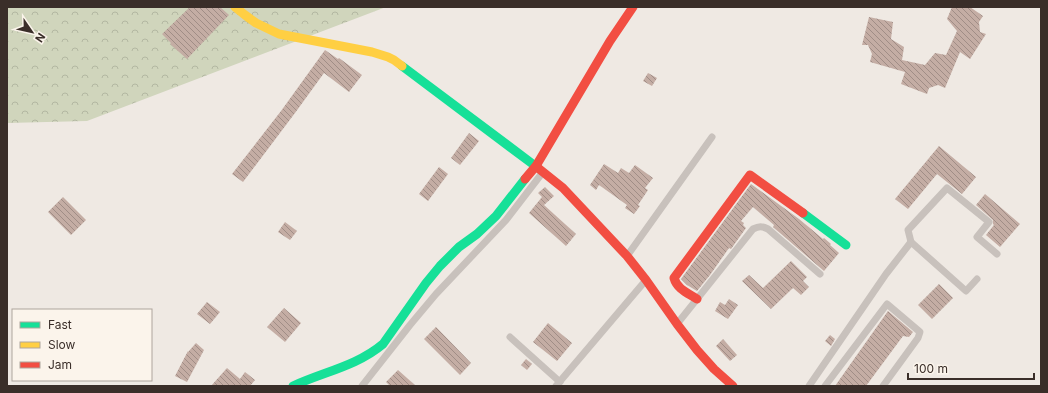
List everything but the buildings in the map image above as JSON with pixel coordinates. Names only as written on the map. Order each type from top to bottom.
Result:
[{"type":"street","points":[[235,7],[259,25],[279,34],[372,52],[388,57],[540,169],[564,188],[627,256],[697,350],[733,386]]},
{"type":"street","points":[[362,386],[436,294],[506,220],[540,169],[610,41],[633,7]]},
{"type":"street","points":[[627,256],[712,137]]},
{"type":"street","points":[[293,386],[310,378],[365,358],[376,351],[390,336],[426,283],[440,266],[459,247],[477,234],[496,216],[540,169]]},
{"type":"street","points":[[697,299],[678,287],[674,278],[750,175],[846,245]]},
{"type":"street","points":[[977,279],[966,291],[911,242],[908,230],[947,188],[989,222],[977,237],[997,254]]},
{"type":"street","points":[[677,324],[753,229],[758,227],[768,229],[820,274]]},
{"type":"street","points":[[809,386],[886,274],[911,242]]},
{"type":"street","points":[[510,337],[558,384],[646,280]]},
{"type":"street","points":[[825,386],[887,304],[920,332],[918,338],[883,386]]},
{"type":"green space","points":[[7,7],[386,7],[87,121],[7,123]]},
{"type":"traffic: fast","points":[[402,66],[538,168]]},
{"type":"traffic: fast","points":[[293,386],[362,358],[383,344],[426,283],[440,266],[459,247],[477,234],[496,216],[525,179]]},
{"type":"traffic: fast","points":[[803,213],[846,245]]},
{"type":"traffic: slow","points":[[235,7],[256,23],[279,34],[372,52],[388,57],[402,66]]},
{"type":"traffic: jam","points":[[525,179],[536,166],[610,41],[633,7]]},
{"type":"traffic: jam","points":[[538,168],[563,188],[627,256],[697,350],[714,369],[733,386]]},
{"type":"traffic: jam","points":[[697,299],[680,288],[675,282],[674,278],[750,175],[803,213]]}]
